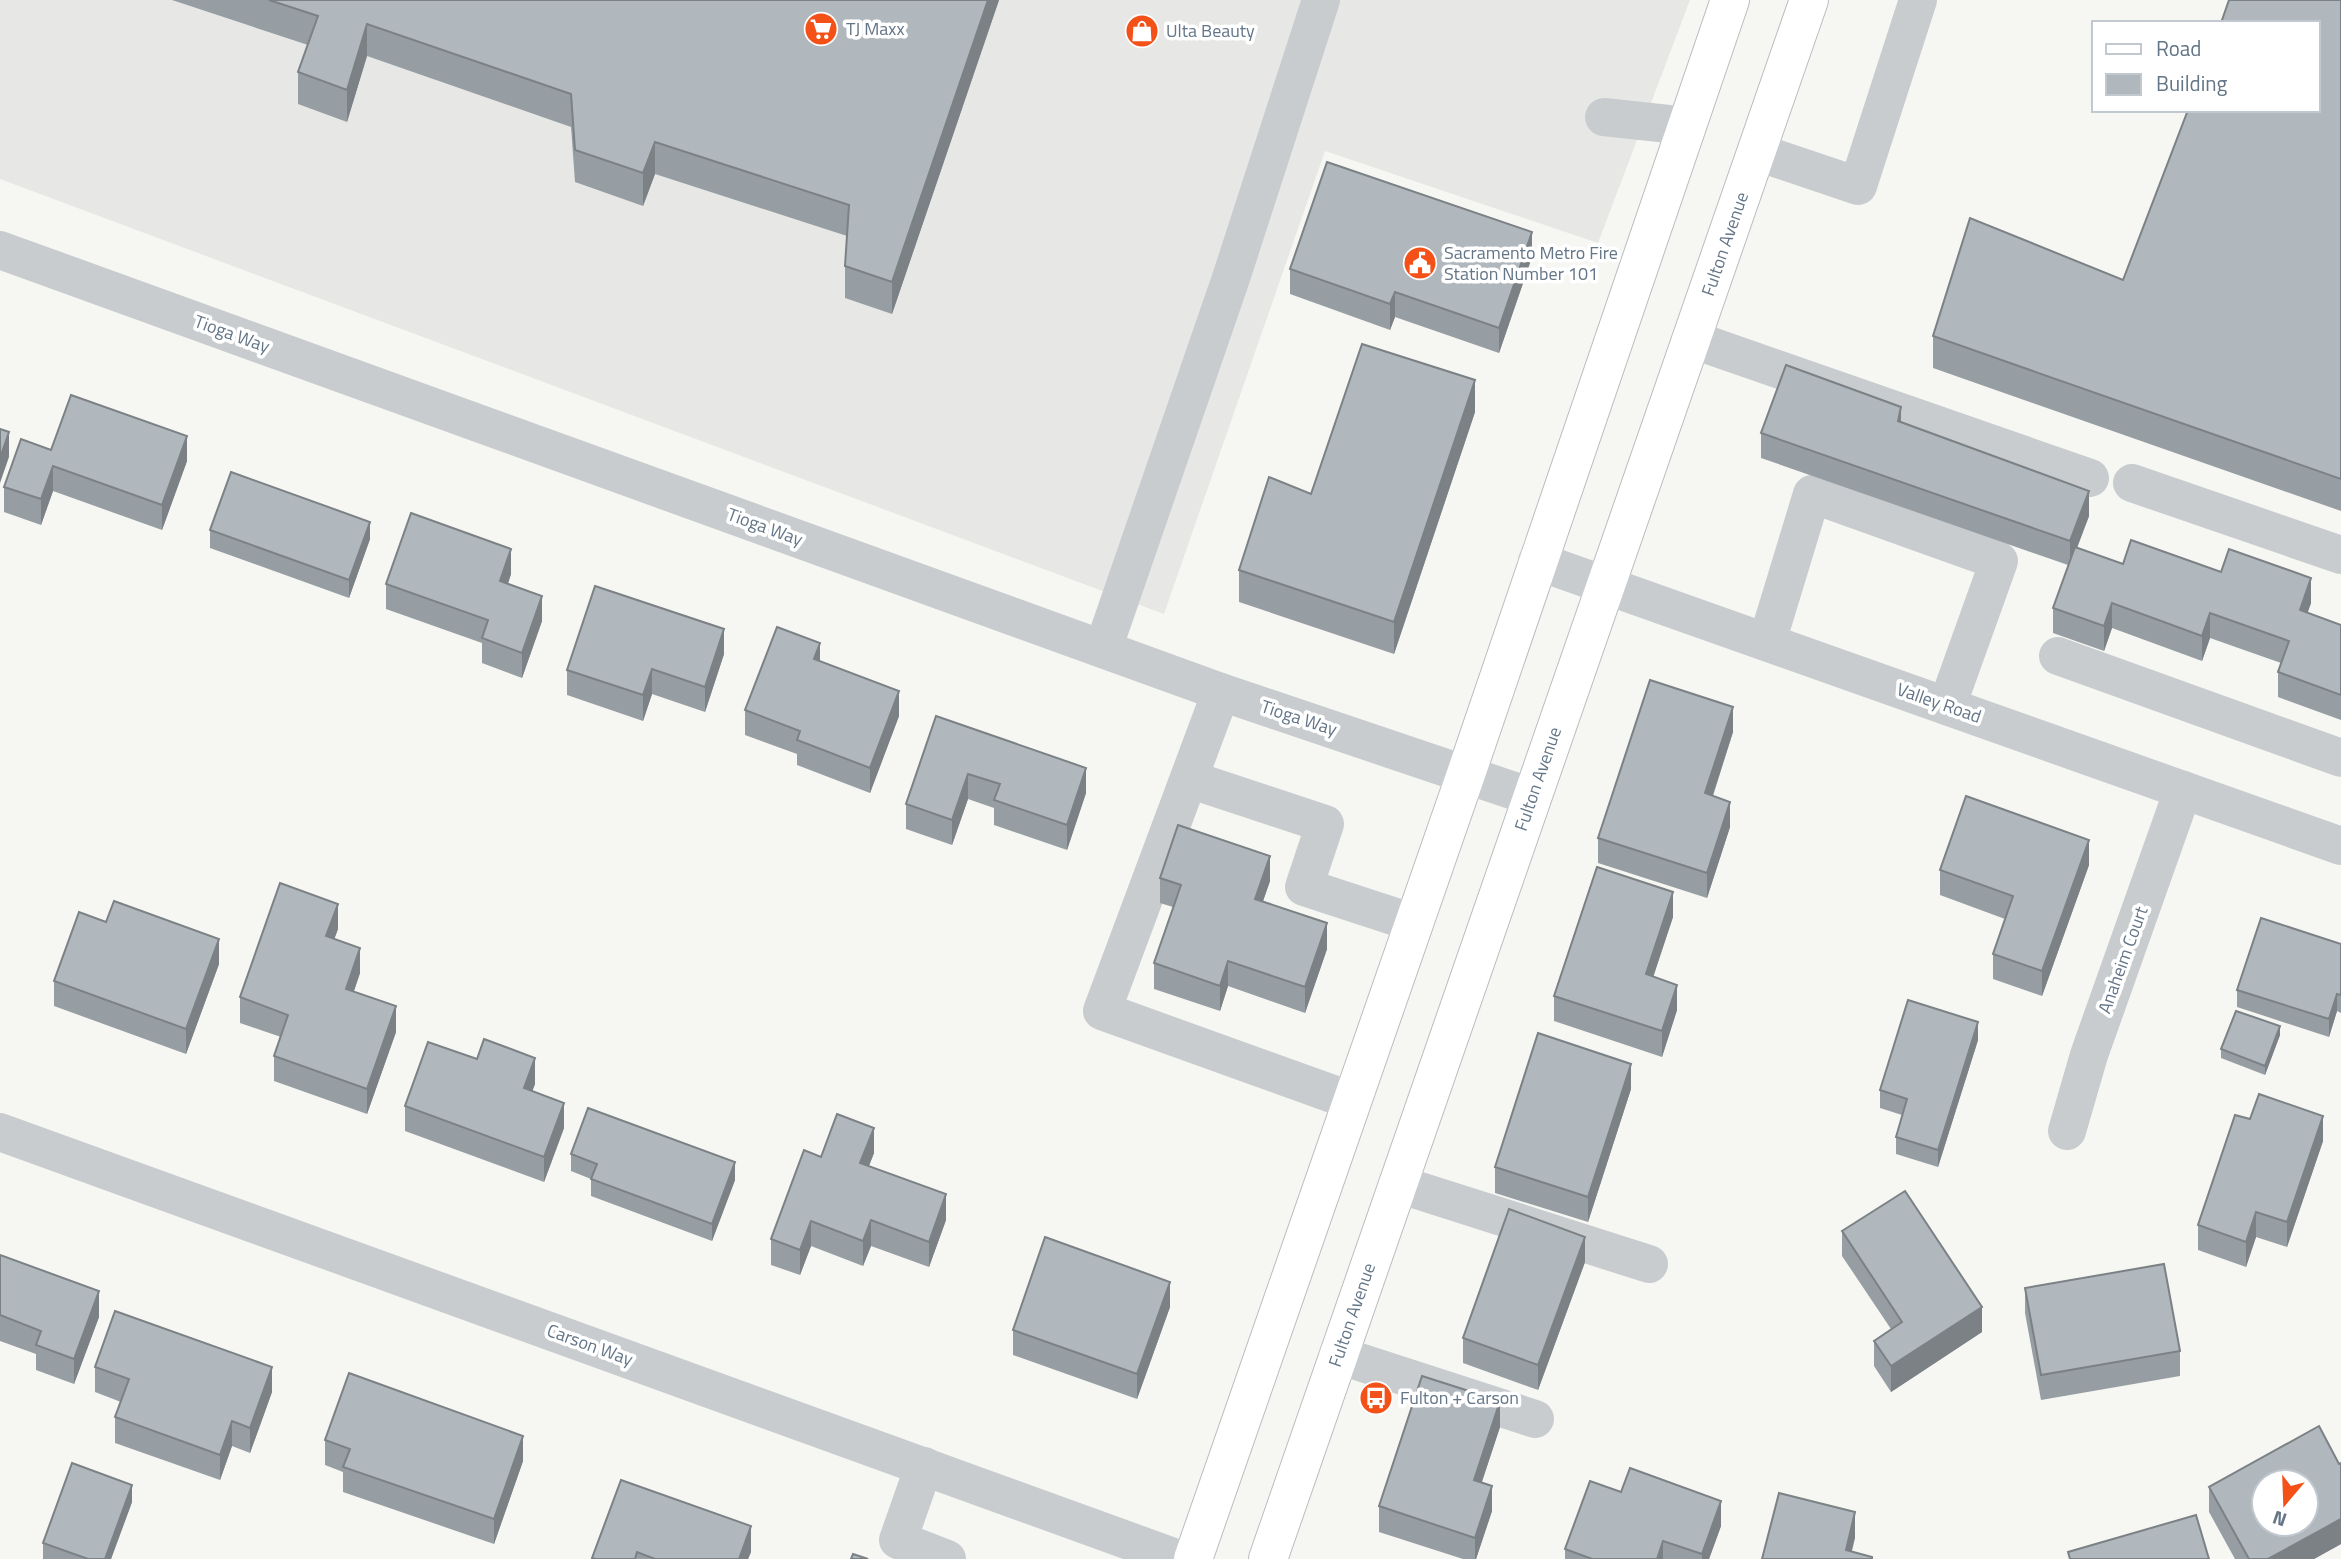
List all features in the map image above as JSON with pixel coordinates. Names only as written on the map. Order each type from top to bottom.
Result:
[{"type":"main road","points":[[1193,1559],[1466,774],[1730,0]]},
{"type":"main road","name":"Fulton Avenue","points":[[1268,1559],[1810,0]]},
{"type":"street","points":[[1103,649],[1231,278],[1321,0]]},
{"type":"street","points":[[1757,152],[1857,186],[1918,0]]},
{"type":"street","points":[[1604,117],[1687,126]]},
{"type":"street","name":"Tioga Way","points":[[0,250],[1221,692],[1532,797]]},
{"type":"street","points":[[1692,339],[2090,478]]},
{"type":"street","points":[[2132,483],[2341,555]]},
{"type":"street","points":[[1767,642],[1812,494],[1999,561],[1947,706]]},
{"type":"street","name":"Valley Road","points":[[1538,562],[2341,846]]},
{"type":"street","points":[[2058,656],[2341,758]]},
{"type":"street","points":[[1221,692],[1102,1011],[1352,1101]]},
{"type":"street","points":[[1189,779],[1325,824],[1304,887],[1413,923]]},
{"type":"street","name":"Anaheim Court","points":[[2067,1131],[2089,1055],[2183,790]]},
{"type":"street","name":"Carson Way","points":[[0,1132],[1179,1559]]},
{"type":"street","points":[[1398,1184],[1648,1264]]},
{"type":"street","points":[[1338,1355],[1535,1419]]},
{"type":"street","points":[[924,1465],[898,1540],[947,1559]]},
{"type":"shaded area","points":[[0,0],[1690,0],[1598,243],[1325,151],[1164,614],[0,179]]},
{"type":"building","points":[[269,0],[988,0],[892,282],[845,266],[849,205],[655,142],[643,173],[575,150],[571,94],[367,24],[347,90],[298,72],[318,16]]},
{"type":"building","points":[[2229,0],[2341,0],[2341,479],[1933,336],[1970,218],[2123,280],[2187,112],[2320,112],[2320,21],[2222,21]]},
{"type":"building","points":[[1327,162],[1532,232],[1499,328],[1395,292],[1390,304],[1290,269]]},
{"type":"building","points":[[1362,344],[1475,380],[1394,622],[1239,570],[1269,477],[1311,494]]},
{"type":"building","points":[[1786,365],[1901,407],[1898,421],[2089,491],[2070,541],[1761,433]]},
{"type":"building","points":[[71,395],[187,436],[162,505],[53,466],[41,499],[4,487],[21,439],[51,450]]},
{"type":"building","points":[[0,429],[9,432],[0,458]]},
{"type":"building","points":[[231,472],[370,522],[349,580],[210,530]]},
{"type":"building","points":[[411,513],[511,549],[500,581],[542,596],[522,653],[482,638],[488,620],[386,584]]},
{"type":"building","points":[[2131,540],[2221,572],[2229,549],[2311,578],[2300,610],[2341,625],[2341,695],[2278,672],[2289,641],[2210,613],[2202,636],[2112,603],[2104,626],[2053,608],[2075,547],[2123,564]]},
{"type":"building","points":[[595,586],[724,629],[705,687],[652,669],[643,695],[567,670]]},
{"type":"building","points":[[777,627],[820,643],[814,659],[899,691],[870,768],[797,740],[800,731],[745,710]]},
{"type":"building","points":[[1650,680],[1733,707],[1705,793],[1730,802],[1707,873],[1598,838]]},
{"type":"building","points":[[936,716],[1086,768],[1067,825],[994,800],[1000,784],[968,774],[952,820],[906,804]]},
{"type":"building","points":[[1966,796],[2089,840],[2042,971],[1993,954],[2013,896],[1940,870]]},
{"type":"building","points":[[1178,825],[1270,856],[1255,899],[1327,923],[1305,987],[1228,961],[1220,986],[1154,963],[1181,885],[1160,878]]},
{"type":"building","points":[[1597,867],[1673,892],[1646,974],[1677,985],[1662,1031],[1554,996]]},
{"type":"building","points":[[280,883],[338,904],[326,936],[360,948],[346,989],[396,1006],[367,1089],[274,1056],[288,1015],[240,997]]},
{"type":"building","points":[[114,901],[219,939],[186,1029],[54,981],[79,912],[106,922]]},
{"type":"building","points":[[2261,918],[2341,944],[2341,995],[2337,994],[2329,1019],[2237,990]]},
{"type":"building","points":[[1908,1000],[1978,1022],[1938,1150],[1896,1137],[1907,1099],[1880,1090]]},
{"type":"building","points":[[2236,1011],[2280,1026],[2265,1066],[2221,1049]]},
{"type":"building","points":[[1538,1033],[1631,1064],[1588,1197],[1495,1167]]},
{"type":"building","points":[[484,1039],[535,1058],[524,1088],[564,1103],[544,1157],[405,1106],[428,1042],[477,1059]]},
{"type":"building","points":[[2259,1094],[2323,1116],[2287,1222],[2256,1212],[2246,1242],[2198,1225],[2235,1115],[2250,1119]]},
{"type":"building","points":[[588,1108],[735,1162],[712,1224],[591,1179],[597,1164],[571,1154]]},
{"type":"building","points":[[837,1114],[874,1128],[860,1163],[946,1194],[929,1242],[871,1220],[863,1241],[811,1221],[800,1250],[771,1239],[804,1150],[821,1157]]},
{"type":"building","points":[[1905,1191],[1982,1307],[1891,1366],[1874,1341],[1902,1322],[1842,1231]]},
{"type":"building","points":[[1509,1209],[1585,1237],[1538,1365],[1463,1338]]},
{"type":"building","points":[[1045,1237],[1170,1282],[1137,1374],[1013,1330]]},
{"type":"building","points":[[0,1255],[99,1291],[74,1359],[36,1345],[41,1331],[0,1315]]},
{"type":"building","points":[[2164,1264],[2180,1351],[2041,1375],[2025,1288]]},
{"type":"building","points":[[115,1311],[272,1367],[250,1428],[232,1421],[220,1455],[115,1417],[129,1379],[95,1367]]},
{"type":"building","points":[[349,1373],[523,1436],[494,1519],[343,1467],[350,1449],[325,1440]]},
{"type":"building","points":[[1422,1376],[1500,1401],[1474,1480],[1492,1486],[1475,1538],[1379,1506]]},
{"type":"building","points":[[2319,1426],[2339,1464],[2341,1463],[2341,1519],[2320,1531],[2320,1468],[2250,1468],[2250,1538],[2306,1538],[2268,1559],[2249,1559],[2209,1487]]},
{"type":"building","points":[[72,1463],[132,1485],[105,1559],[88,1559],[43,1543]]},
{"type":"building","points":[[1630,1468],[1721,1501],[1702,1554],[1663,1541],[1657,1559],[1592,1559],[1565,1549],[1590,1481],[1621,1492]]},
{"type":"building","points":[[621,1480],[751,1526],[739,1559],[655,1559],[637,1552],[635,1559],[592,1558]]},
{"type":"building","points":[[1779,1493],[1855,1512],[1846,1550],[1872,1559],[1762,1559]]},
{"type":"building","points":[[2196,1515],[2209,1559],[2070,1559],[2068,1552]]},
{"type":"building","points":[[853,1554],[868,1559],[851,1559]]},
{"type":"place","name":"TJ Maxx","points":[[821,29]]},
{"type":"place","name":"Ulta Beauty","points":[[1142,31]]},
{"type":"place","name":"Sacramento Metro Fire Station Number 101","points":[[1420,263]]},
{"type":"place","name":"Fulton + Carson","points":[[1376,1398]]}]
